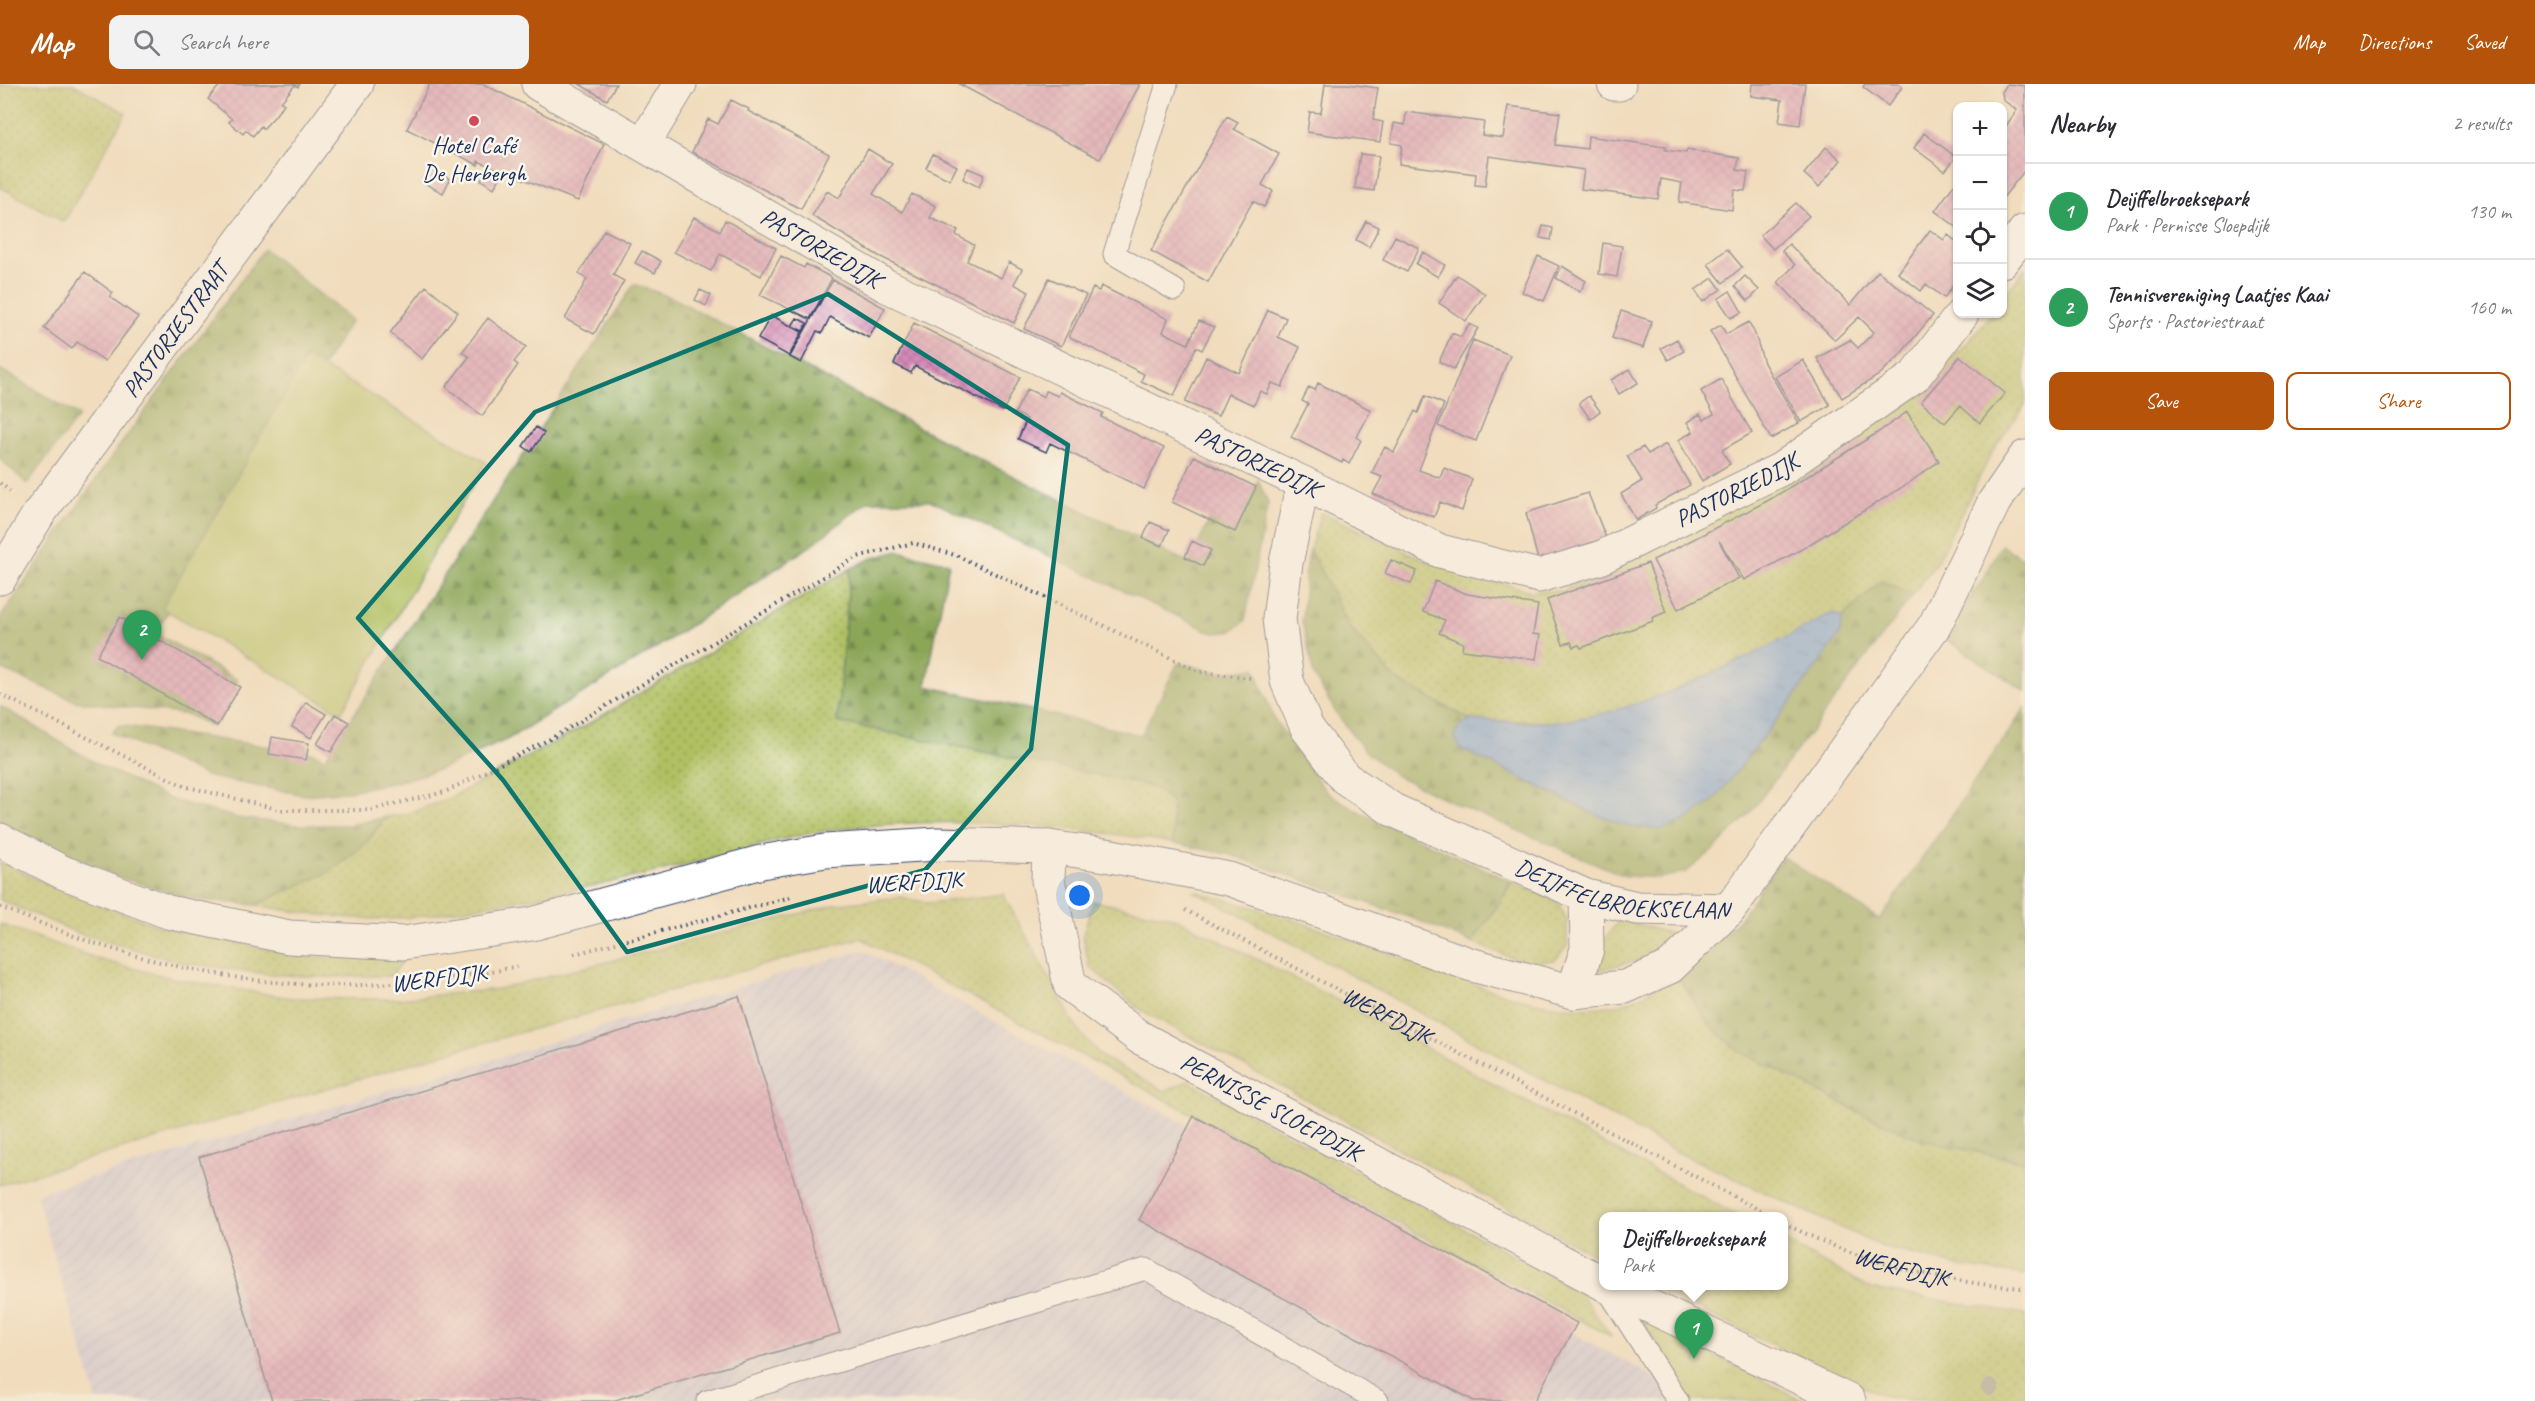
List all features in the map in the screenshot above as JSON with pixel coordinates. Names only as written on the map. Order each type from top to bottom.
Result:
[{"type":"street","name":"PASTORIESTRAAT","points":[[0,578],[38,515],[357,84]]},
{"type":"street","name":"PASTORIEDIJK","points":[[538,84],[644,143],[885,285],[1303,483],[1440,551],[1539,576],[1600,558],[1780,469],[1914,377],[1959,318]]},
{"type":"street","points":[[644,143],[680,84]]},
{"type":"street","points":[[1614,84],[1619,84]]},
{"type":"street","points":[[2007,254],[2025,231]]},
{"type":"street","name":"DEIJFFELBROEKSELAAN","points":[[1303,483],[1286,563],[1279,619],[1287,681],[1307,728],[1345,778],[1393,810],[1586,896],[1637,908],[1730,910],[1935,625],[1994,502],[2025,457]]},
{"type":"street","name":"WERFDIJK","points":[[0,840],[62,872],[168,912],[290,937],[403,943],[532,924],[761,862],[825,851],[937,844],[1049,847],[1106,855],[1229,879],[1469,964],[1573,992],[1624,987],[1670,967],[1730,910]]},
{"type":"street","name":"PERNISSE SLOEPDIJK","points":[[1049,847],[1048,880],[1070,985],[1139,1037],[1599,1281]]},
{"type":"street","points":[[1573,992],[1587,949],[1586,896]]},
{"type":"street","name":"PERNISSE SLOEPDIJK","points":[[1616,1290],[1849,1401]]},
{"type":"lane","points":[[1167,84],[1114,254],[1176,290]]},
{"type":"lane","points":[[707,1401],[1146,1269],[1378,1401]]},
{"type":"lane","points":[[1609,1290],[1678,1401]]},
{"type":"path","points":[[0,694],[184,786],[282,810],[369,810],[445,792],[552,738],[857,557],[913,543],[958,556],[1200,672],[1287,681]]},
{"type":"path","points":[[563,956],[796,896]]},
{"type":"path","name":"WERFDIJK","points":[[1179,906],[1764,1212]]},
{"type":"path","name":"WERFDIJK","points":[[0,907],[101,945],[173,966],[284,984],[364,986],[409,981]]},
{"type":"path","name":"WERFDIJK","points":[[431,979],[488,973],[520,966]]},
{"type":"path","name":"WERFDIJK","points":[[1788,1225],[1807,1235],[1882,1263],[1945,1280],[2025,1288]]},
{"type":"highlighted area","points":[[828,294],[1068,445],[1031,749],[925,870],[627,952],[503,780],[358,618],[535,412]]},
{"type":"shaded area","points":[[863,950],[1699,1401],[97,1401],[36,1194]]},
{"type":"green space","points":[[0,84],[73,84],[126,113],[64,222],[0,187]]},
{"type":"green space","points":[[264,249],[352,320],[155,633],[238,680],[212,727],[189,715],[76,701],[0,669],[0,618],[115,452]]},
{"type":"green space","points":[[2025,268],[2025,405],[1995,447],[1937,561],[1913,595],[1881,581],[1842,618],[1833,613],[1765,649],[1674,690],[1613,712],[1560,722],[1471,720],[1396,680],[1351,629],[1310,550],[1321,512],[1427,561],[1530,591],[1563,591],[1632,558],[1905,398],[1968,343],[1988,318],[2007,318],[2007,293]]},
{"type":"green space","points":[[634,284],[673,298],[975,457],[1189,563],[1213,512],[1237,523],[1258,480],[1268,503],[1245,621],[1230,632],[1213,633],[932,501],[868,501],[809,547],[656,648],[508,739],[438,770],[397,782],[350,791],[304,795],[209,777],[111,733],[119,725],[314,753],[325,759]]},
{"type":"green space","points":[[306,357],[486,462],[341,713],[162,608]]},
{"type":"green space","points":[[0,369],[79,416],[27,484],[0,459]]},
{"type":"green space","points":[[2001,545],[2025,560],[2025,691],[1942,637],[1984,578]]},
{"type":"green space","points":[[1310,550],[1351,629],[1396,680],[1471,720],[1458,728],[1455,736],[1461,749],[1595,814],[1839,636],[1842,618],[1881,581],[1913,595],[1750,813],[1716,848],[1686,872],[1660,878],[1625,876],[1467,809],[1397,776],[1366,752],[1337,714],[1314,676],[1302,621],[1306,564]]},
{"type":"green space","points":[[898,551],[949,563],[926,686],[1141,735],[1178,663],[1221,673],[1255,668],[1274,719],[1327,793],[1360,812],[1513,882],[1472,943],[1417,920],[1227,854],[1173,843],[1172,802],[1158,790],[1142,784],[837,722],[850,569],[870,559]]},
{"type":"green space","points":[[850,569],[837,722],[1141,784],[1158,790],[1172,802],[1173,843],[1015,824],[935,822],[896,824],[813,833],[609,883],[413,917],[348,918],[255,905],[329,872],[365,844],[386,817],[407,814],[450,798],[583,727]]},
{"type":"green space","points":[[0,706],[99,765],[172,800],[238,818],[299,825],[349,825],[386,817],[365,844],[329,872],[255,905],[197,900],[114,876],[0,823]]},
{"type":"green space","points":[[2025,708],[2025,1162],[1922,1140],[1857,1111],[1739,1051],[1710,1025],[1676,974],[1701,960],[1743,914],[1783,857],[1880,920]]},
{"type":"green space","points":[[0,862],[58,889],[161,927],[306,957],[405,958],[392,976],[321,977],[267,974],[184,963],[80,934],[0,900]]},
{"type":"green space","points":[[1513,882],[1558,902],[1567,921],[1567,946],[1555,960],[1526,963],[1472,943]]},
{"type":"green space","points":[[1192,891],[1274,914],[1484,988],[1536,1002],[1562,1006],[1615,1005],[1639,997],[1676,974],[1710,1025],[1739,1051],[1857,1111],[1922,1140],[2025,1162],[2025,1275],[1959,1266],[1880,1246],[1675,1151]]},
{"type":"green space","points":[[1003,894],[1079,1032],[1102,1057],[1165,1091],[1188,1081],[1577,1289],[1612,1337],[861,938],[440,1055],[0,1185],[0,924],[104,961],[180,980],[292,998],[396,999],[498,989],[838,904],[901,897],[929,903]]},
{"type":"green space","points":[[1093,901],[1173,917],[1343,1003],[1731,1212],[1599,1212],[1599,1257],[1137,1008],[1089,966],[1083,935]]},
{"type":"green space","points":[[1620,919],[1676,935],[1643,959],[1596,971],[1604,940]]},
{"type":"green space","points":[[1788,1243],[1872,1289],[2025,1314],[2025,1401],[1894,1399],[1847,1381],[1660,1290],[1788,1290]]},
{"type":"green space","points":[[1640,1317],[1804,1401],[1691,1401]]},
{"type":"water","points":[[1833,613],[1842,618],[1839,636],[1714,800],[1685,821],[1663,829],[1631,827],[1595,814],[1461,749],[1455,737],[1458,728],[1471,720],[1528,723],[1562,721],[1633,705],[1702,679]]},
{"type":"building","points":[[221,84],[300,84],[298,87],[295,85],[281,102],[284,104],[274,117],[263,129],[261,126],[253,136],[246,130],[243,134],[229,122],[232,119],[208,99]]},
{"type":"building","points":[[430,84],[483,84],[604,144],[578,201],[478,161],[478,165],[407,129]]},
{"type":"building","points":[[579,84],[616,84],[607,100]]},
{"type":"building","points":[[959,84],[1140,84],[1100,159]]},
{"type":"building","points":[[1325,84],[1378,88],[1373,120],[1383,122],[1380,142],[1307,132],[1310,112],[1321,113]]},
{"type":"building","points":[[1752,84],[1805,84],[1800,125],[1779,122],[1782,100],[1751,96]]},
{"type":"building","points":[[1865,84],[1899,84],[1902,87],[1888,106],[1863,87]]},
{"type":"building","points":[[2007,84],[2025,86],[2025,170],[2007,193],[2007,125],[2017,110],[2003,100],[2002,92]]},
{"type":"building","points":[[731,100],[829,154],[801,209],[692,152],[708,119],[718,124]]},
{"type":"building","points":[[1508,106],[1560,113],[1555,145],[1587,149],[1588,136],[1666,147],[1665,150],[1686,153],[1687,150],[1739,158],[1737,170],[1748,172],[1745,191],[1734,190],[1732,210],[1679,202],[1682,183],[1661,179],[1658,199],[1581,189],[1584,170],[1489,156],[1485,186],[1475,185],[1476,174],[1399,164],[1402,145],[1391,143],[1394,123],[1405,125],[1406,112],[1484,122],[1482,135],[1503,138]]},
{"type":"building","points":[[1227,116],[1238,122],[1234,129],[1279,154],[1262,185],[1273,191],[1264,207],[1253,201],[1208,282],[1151,251]]},
{"type":"building","points":[[1924,133],[1953,155],[1953,161],[1945,171],[1914,148]]},
{"type":"building","points":[[1826,147],[1841,160],[1819,187],[1804,174]]},
{"type":"building","points":[[868,149],[892,164],[873,194],[902,212],[912,194],[936,206],[930,218],[958,230],[956,235],[974,245],[967,261],[1001,278],[1009,262],[1022,269],[1014,284],[1029,292],[1014,323],[879,256],[812,216],[827,191],[839,198]]},
{"type":"building","points":[[933,154],[957,166],[950,180],[926,168]]},
{"type":"building","points":[[1360,154],[1379,156],[1374,191],[1355,188]]},
{"type":"building","points":[[430,168],[450,179],[443,193],[422,182]]},
{"type":"building","points":[[968,168],[984,175],[979,187],[963,179]]},
{"type":"building","points":[[486,170],[500,178],[494,188],[481,180]]},
{"type":"building","points":[[1953,186],[1953,224],[1935,211]]},
{"type":"building","points":[[1796,203],[1809,216],[1773,249],[1760,235]]},
{"type":"building","points":[[694,217],[720,231],[725,220],[776,248],[761,276],[720,254],[711,271],[674,252]]},
{"type":"building","points":[[1366,221],[1379,227],[1369,247],[1356,240]]},
{"type":"building","points":[[1543,226],[1553,228],[1551,240],[1540,238]]},
{"type":"building","points":[[604,230],[630,243],[613,275],[624,281],[594,334],[565,319],[587,279],[579,274]]},
{"type":"building","points":[[1930,230],[1944,240],[1948,235],[1953,239],[1953,286],[1944,298],[1926,284],[1921,291],[1898,273]]},
{"type":"building","points":[[1395,236],[1419,248],[1407,272],[1383,260]]},
{"type":"building","points":[[1603,243],[1622,246],[1617,277],[1599,274]]},
{"type":"building","points":[[1789,244],[1850,305],[1878,271],[1933,315],[1898,357],[1879,375],[1842,398],[1817,358],[1850,340],[1858,348],[1874,332],[1859,317],[1835,340],[1805,310],[1778,282],[1795,265],[1782,251]]},
{"type":"building","points":[[1727,249],[1742,267],[1723,283],[1708,264]]},
{"type":"building","points":[[642,251],[661,261],[655,273],[635,263]]},
{"type":"building","points":[[1423,252],[1445,265],[1438,277],[1416,264]]},
{"type":"building","points":[[781,256],[804,268],[806,264],[832,278],[810,319],[760,295]]},
{"type":"building","points":[[1538,256],[1559,266],[1544,301],[1522,292]]},
{"type":"building","points":[[1562,266],[1586,281],[1580,292],[1556,278]]},
{"type":"building","points":[[85,272],[113,293],[110,297],[138,317],[105,361],[77,342],[72,349],[44,328]]},
{"type":"building","points":[[1457,275],[1485,294],[1466,321],[1439,303]]},
{"type":"building","points":[[1745,276],[1759,290],[1748,301],[1735,286]]},
{"type":"building","points":[[1049,278],[1086,295],[1061,346],[1024,329]]},
{"type":"building","points":[[1713,278],[1721,289],[1703,302],[1695,290]]},
{"type":"building","points":[[833,280],[885,308],[869,338],[830,317],[822,333],[817,331],[801,363],[790,357]]},
{"type":"building","points":[[426,286],[458,312],[422,359],[390,333]]},
{"type":"building","points":[[1101,286],[1168,319],[1163,332],[1188,344],[1199,321],[1214,327],[1202,350],[1196,347],[1174,396],[1141,381],[1144,374],[1069,337],[1093,288],[1099,291]]},
{"type":"building","points":[[700,290],[711,295],[706,306],[695,300]]},
{"type":"building","points":[[1730,291],[1742,312],[1731,318],[1718,299]]},
{"type":"building","points":[[1268,310],[1286,318],[1278,337],[1300,347],[1282,387],[1272,383],[1267,394],[1260,391],[1254,405],[1228,394],[1218,416],[1185,402],[1206,357],[1239,373]]},
{"type":"building","points":[[1621,311],[1652,321],[1643,348],[1612,338]]},
{"type":"building","points":[[771,315],[802,332],[789,356],[758,339]]},
{"type":"building","points":[[488,318],[526,347],[514,362],[518,365],[482,416],[446,387],[469,357],[462,352]]},
{"type":"building","points":[[797,318],[807,323],[803,331],[792,326]]},
{"type":"building","points":[[1749,322],[1764,363],[1799,423],[1771,439],[1710,331],[1721,325],[1726,334]]},
{"type":"building","points":[[914,323],[1020,377],[1003,411],[915,366],[911,373],[894,364]]},
{"type":"building","points":[[1469,324],[1478,328],[1454,369],[1439,362],[1452,333],[1461,337]]},
{"type":"building","points":[[1677,339],[1684,351],[1668,360],[1661,348]]},
{"type":"building","points":[[1473,340],[1510,355],[1476,441],[1438,426]]},
{"type":"building","points":[[1960,356],[2005,393],[1980,423],[1960,406],[1945,423],[1921,402]]},
{"type":"building","points":[[1803,360],[1830,405],[1801,422],[1775,377]]},
{"type":"building","points":[[1630,369],[1638,383],[1619,394],[1611,380]]},
{"type":"building","points":[[1721,379],[1752,433],[1722,450],[1730,464],[1702,481],[1678,440],[1693,432],[1687,422],[1700,414],[1704,420],[1714,414],[1701,391]]},
{"type":"building","points":[[1318,383],[1371,410],[1357,437],[1361,440],[1349,464],[1343,460],[1342,463],[1291,437],[1308,404],[1302,401],[1309,387],[1315,390]]},
{"type":"building","points":[[1027,389],[1044,397],[1046,391],[1058,396],[1060,392],[1103,413],[1101,417],[1164,448],[1144,489],[1050,443],[1046,452],[1018,439],[1027,419],[1015,413]]},
{"type":"building","points":[[1425,396],[1444,404],[1419,470],[1440,478],[1444,468],[1472,479],[1462,511],[1440,502],[1434,517],[1373,494],[1382,477],[1372,473],[1380,455],[1385,447],[1394,452],[1415,411],[1418,413]]},
{"type":"building","points":[[1589,396],[1600,411],[1590,419],[1579,403]]},
{"type":"building","points":[[1907,412],[1939,461],[1909,483],[1800,550],[1744,580],[1719,541],[1739,578],[1678,609],[1653,560],[1769,500]]},
{"type":"building","points":[[536,427],[544,433],[531,452],[523,446]]},
{"type":"building","points":[[1666,444],[1690,485],[1655,505],[1656,508],[1636,520],[1621,494],[1642,481],[1627,456],[1643,447],[1648,454]]},
{"type":"building","points":[[1194,456],[1256,487],[1235,532],[1172,502]]},
{"type":"building","points":[[1588,493],[1606,538],[1538,560],[1526,513]]},
{"type":"building","points":[[1150,522],[1169,530],[1162,546],[1143,538]]},
{"type":"building","points":[[1192,541],[1211,550],[1203,566],[1185,557]]},
{"type":"building","points":[[1391,560],[1417,571],[1411,584],[1385,573]]},
{"type":"building","points":[[1648,563],[1666,612],[1652,618],[1653,621],[1581,648],[1579,645],[1573,647],[1571,642],[1563,644],[1547,600]]},
{"type":"building","points":[[1435,581],[1467,594],[1538,605],[1533,634],[1540,635],[1536,659],[1462,650],[1463,643],[1439,633],[1445,620],[1423,612]]},
{"type":"building","points":[[120,617],[240,687],[217,726],[97,656]]},
{"type":"building","points":[[306,702],[326,714],[311,738],[292,727]]},
{"type":"building","points":[[335,714],[349,722],[331,752],[317,744]]},
{"type":"building","points":[[272,737],[309,743],[306,760],[269,754]]},
{"type":"building","points":[[739,996],[840,1333],[612,1401],[272,1401],[199,1157]]},
{"type":"building","points":[[1194,1116],[1577,1323],[1534,1401],[1474,1401],[1139,1220]]},
{"type":"place","name":"Hotel Café De Herbergh","points":[[474,121]]},
{"type":"place","name":"Tennisvereniging Laatjes Kaai","points":[[142,660]]},
{"type":"place","name":"Deijffelbroeksepark","points":[[1694,1359]]}]
